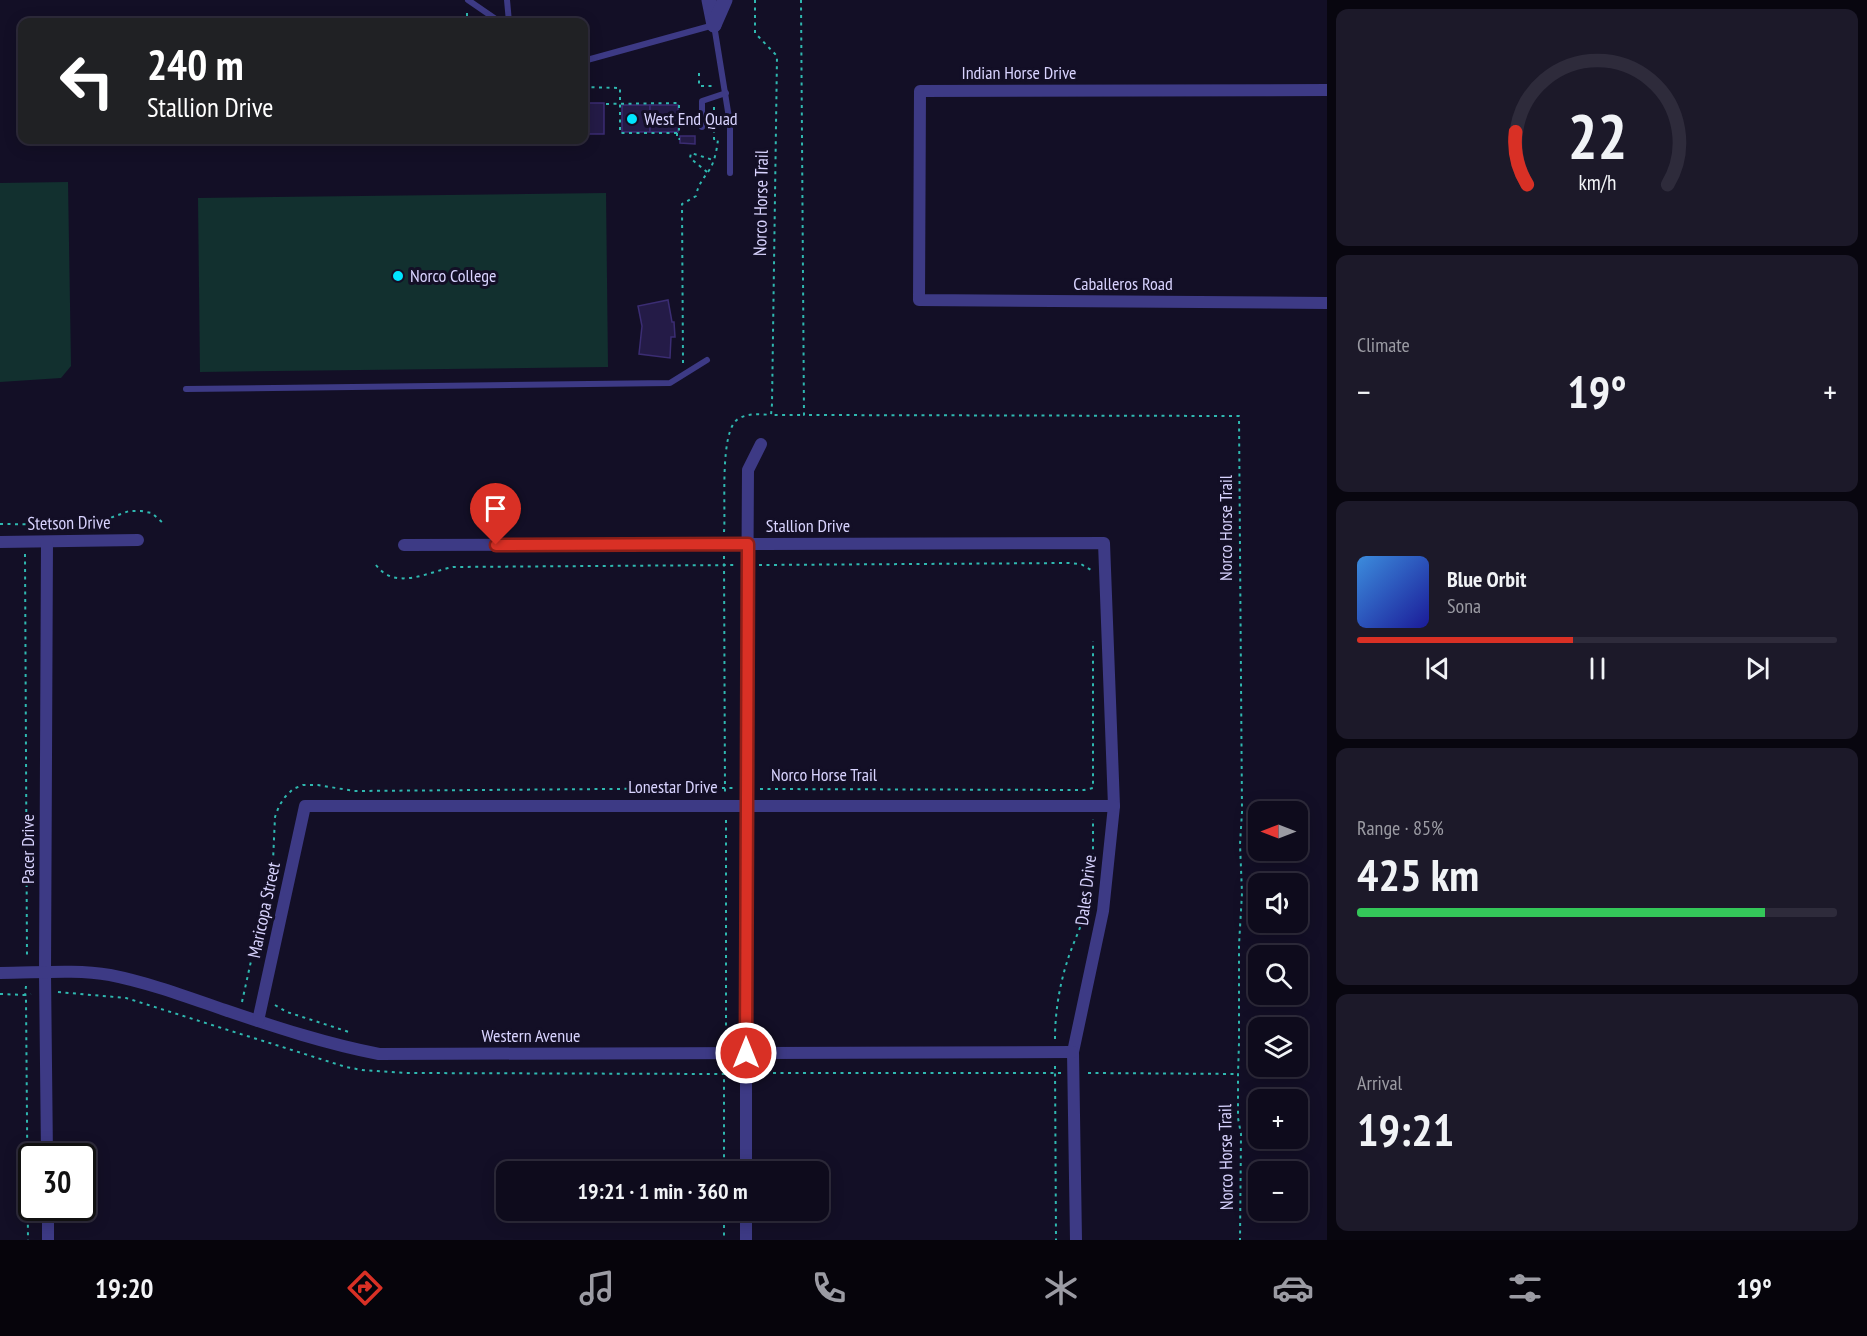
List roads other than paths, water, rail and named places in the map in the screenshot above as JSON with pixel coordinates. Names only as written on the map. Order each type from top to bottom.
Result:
[{"type":"street","points":[[709,0],[714,24]]},
{"type":"street","points":[[714,24],[725,0]]},
{"type":"street","name":"Indian Horse Drive","points":[[919,300],[920,91],[1327,90]]},
{"type":"street","name":"Caballeros Road","points":[[919,300],[1327,303]]},
{"type":"street","points":[[746,1161],[748,470],[761,444]]},
{"type":"street","name":"Stetson Drive","points":[[0,542],[138,540]]},
{"type":"street","name":"Pacer Drive","points":[[47,542],[45,973],[47,1143]]},
{"type":"street","name":"Stallion Drive","points":[[405,546],[1104,543]]},
{"type":"street","name":"Dales Drive","points":[[1076,1240],[1074,1052],[1103,911],[1114,806],[1104,543]]},
{"type":"street","name":"Lonestar Drive","points":[[305,806],[1114,806]]},
{"type":"street","name":"Maricopa Street","points":[[258,1022],[305,806]]},
{"type":"street","name":"Western Avenue","points":[[0,973],[82,972],[110,975],[160,988],[258,1022],[347,1048],[379,1054],[1074,1052]]},
{"type":"street","points":[[48,1221],[48,1240]]},
{"type":"street","points":[[746,1221],[746,1240]]},
{"type":"lane","points":[[468,0],[494,18]]},
{"type":"lane","points":[[507,0],[509,18]]},
{"type":"lane","points":[[588,60],[714,24],[730,124],[730,173]]},
{"type":"lane","points":[[702,127],[702,101],[726,93]]},
{"type":"lane","points":[[186,390],[670,383],[707,360]]},
{"type":"place","name":"West End Quad","points":[[632,119]]},
{"type":"place","name":"Norco College","points":[[398,276]]}]
